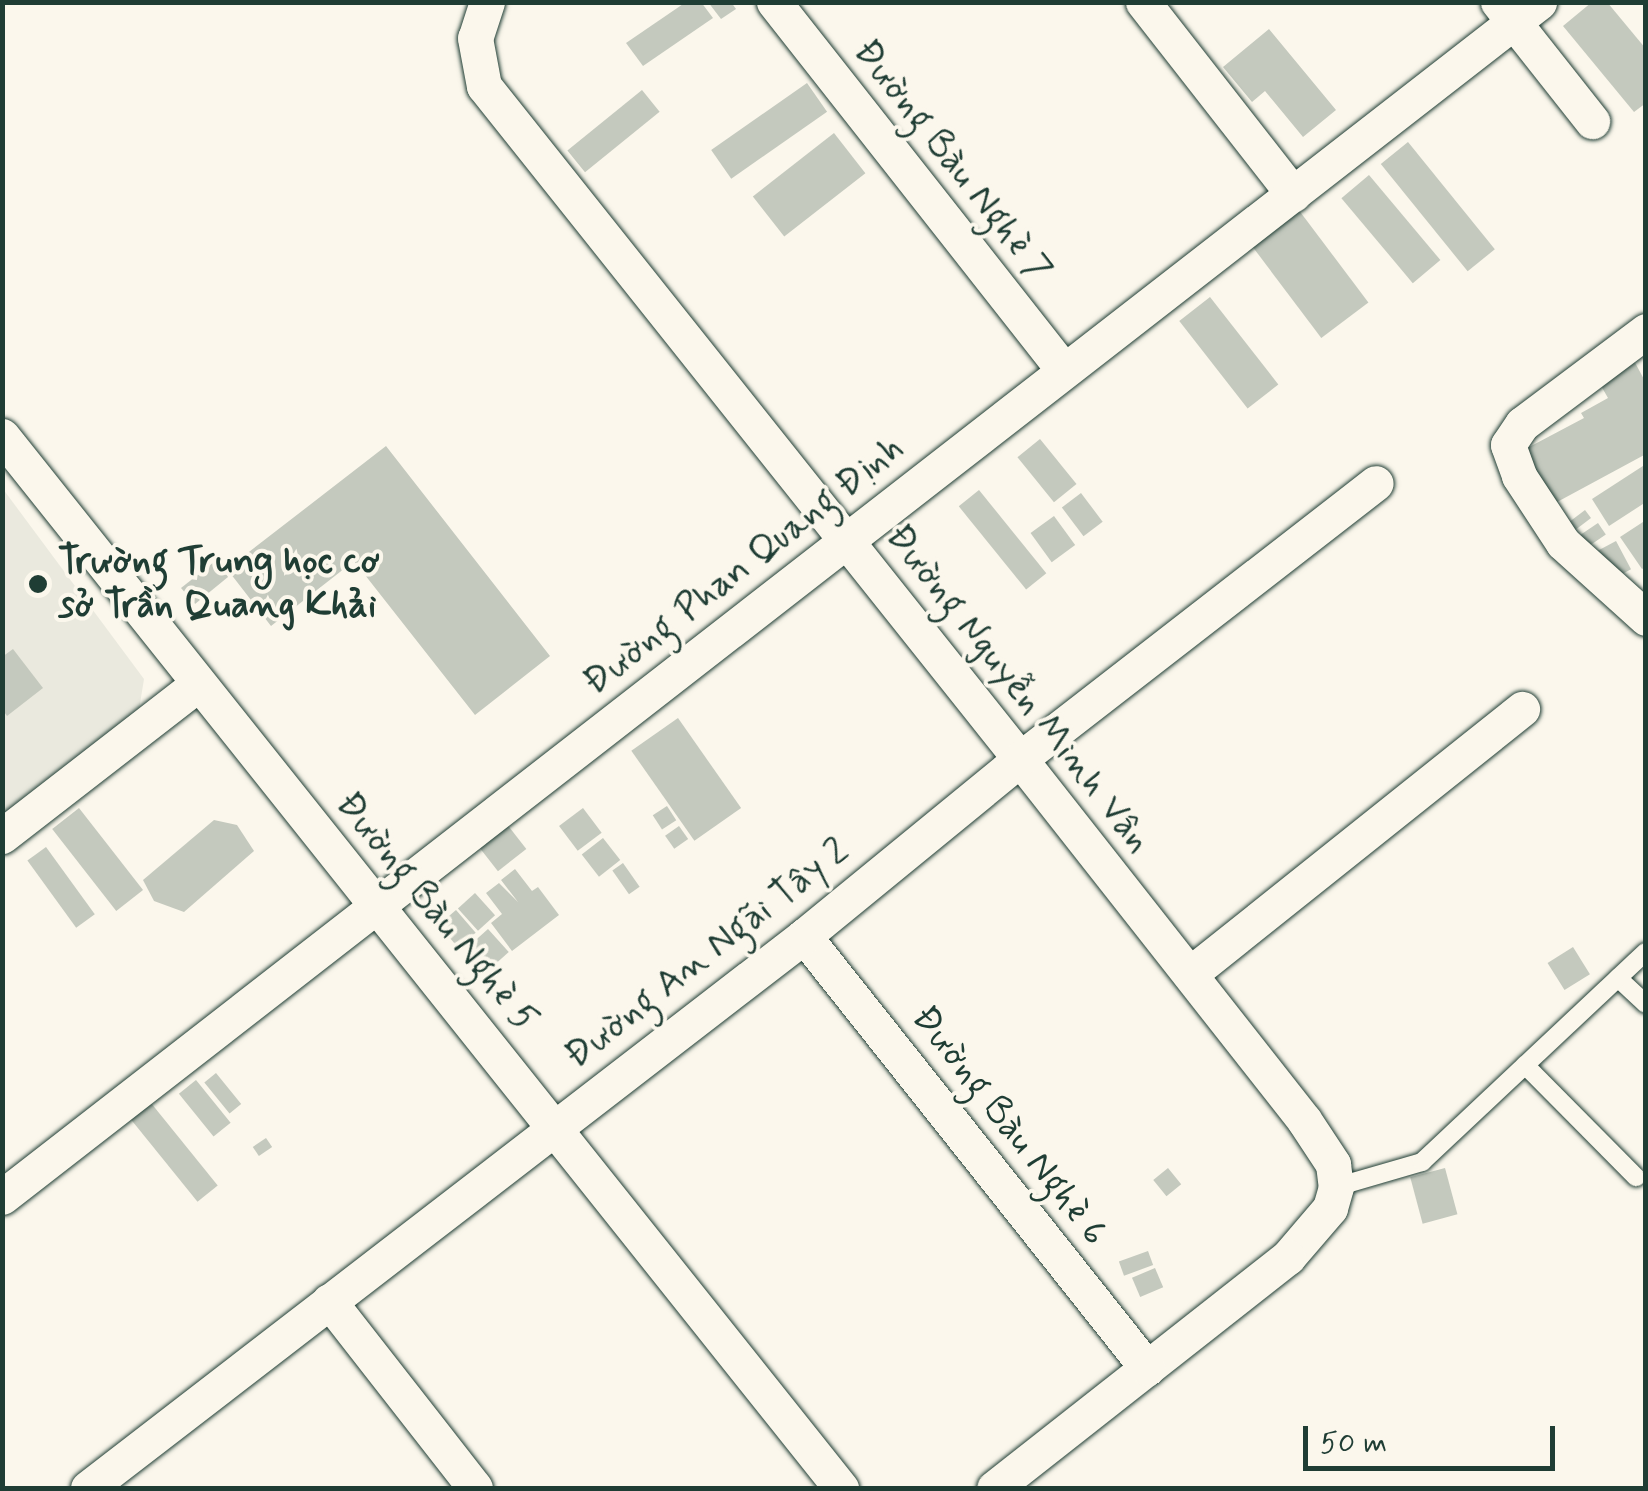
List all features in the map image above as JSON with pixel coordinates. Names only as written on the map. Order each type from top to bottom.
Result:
[{"type":"street","name":"Đường Nguyễn Minh Vân","points":[[487,2],[474,38],[484,86],[1190,974],[1323,1146],[1333,1164],[1336,1187]]},
{"type":"street","name":"Đường Bàu Nghè 7","points":[[774,2],[1064,371]]},
{"type":"street","points":[[1143,2],[1293,194]]},
{"type":"street","name":"Đường Phan Quang Định","points":[[2,1197],[1293,194],[1517,9]]},
{"type":"street","points":[[1517,9],[1592,121]]},
{"type":"street","points":[[1646,332],[1522,424],[1508,445],[1519,476],[1563,543],[1646,618]]},
{"type":"street","name":"Đường Bàu Nghè 5","points":[[2,436],[842,1488]]},
{"type":"street","name":"Đường An Ngãi Tây 2","points":[[88,1488],[804,936],[1020,758],[1376,483]]},
{"type":"street","points":[[2,836],[197,685]]},
{"type":"street","points":[[1190,974],[1522,709]]},
{"type":"street","name":"Đường Bàu Nghè 6","points":[[804,936],[1147,1368]]},
{"type":"street","points":[[994,1488],[1288,1257],[1316,1231],[1330,1208],[1336,1187]]},
{"type":"street","points":[[329,1301],[475,1488]]},
{"type":"lane","points":[[1336,1187],[1422,1162],[1646,952]]},
{"type":"lane","points":[[1618,978],[1646,1004]]},
{"type":"lane","points":[[1525,1065],[1636,1177]]},
{"type":"shaded area","name":"Trường Trung học cơ sở Trần Quang Khải","points":[[3,489],[144,679],[138,716],[3,819]]},
{"type":"building","points":[[686,2],[701,2],[713,18],[643,66],[626,43]]},
{"type":"building","points":[[708,2],[731,2],[736,9],[721,19]]},
{"type":"building","points":[[1592,2],[1607,2],[1646,49],[1646,103],[1634,112],[1563,26]]},
{"type":"building","points":[[1269,29],[1336,110],[1303,137],[1265,91],[1252,102],[1223,67]]},
{"type":"building","points":[[807,83],[827,112],[731,179],[711,150]]},
{"type":"building","points":[[642,90],[660,112],[585,172],[567,150]]},
{"type":"building","points":[[834,133],[865,173],[784,237],[753,196]]},
{"type":"building","points":[[1408,142],[1495,249],[1468,271],[1381,164]]},
{"type":"building","points":[[1369,175],[1440,260],[1413,283],[1341,198]]},
{"type":"building","points":[[1298,209],[1368,302],[1321,338],[1251,245]]},
{"type":"building","points":[[1210,297],[1278,384],[1248,408],[1179,321]]},
{"type":"building","points":[[1632,357],[1646,383],[1646,454],[1546,508],[1516,454],[1584,418],[1581,413],[1608,398],[1596,377]]},
{"type":"building","points":[[1040,439],[1077,484],[1054,502],[1017,457]]},
{"type":"building","points":[[386,446],[550,656],[475,715],[354,561],[271,626],[227,569]]},
{"type":"building","points":[[1646,464],[1646,502],[1609,526],[1592,499]]},
{"type":"building","points":[[979,490],[1046,573],[1026,590],[959,506]]},
{"type":"building","points":[[1081,493],[1103,522],[1083,536],[1062,507]]},
{"type":"building","points":[[1585,510],[1591,518],[1570,534],[1564,526]]},
{"type":"building","points":[[1054,516],[1075,545],[1052,562],[1031,533]]},
{"type":"building","points":[[1646,520],[1646,567],[1642,569],[1620,537]]},
{"type":"building","points":[[1598,523],[1606,535],[1581,551],[1573,540]]},
{"type":"building","points":[[1616,541],[1631,569],[1601,585],[1586,557]]},
{"type":"building","points":[[219,558],[228,577],[195,604],[181,588]]},
{"type":"building","points":[[13,649],[43,688],[7,716],[2,709],[2,657]]},
{"type":"building","points":[[678,718],[741,808],[694,841],[631,751]]},
{"type":"building","points":[[667,806],[676,820],[662,830],[653,815]]},
{"type":"building","points":[[79,808],[143,890],[116,911],[52,829]]},
{"type":"building","points":[[583,808],[602,833],[578,851],[559,826]]},
{"type":"building","points":[[214,820],[237,825],[254,851],[184,912],[154,901],[143,880]]},
{"type":"building","points":[[506,823],[526,849],[498,871],[478,845]]},
{"type":"building","points":[[679,826],[688,839],[674,849],[665,836]]},
{"type":"building","points":[[603,838],[620,860],[599,877],[582,855]]},
{"type":"building","points":[[46,847],[95,914],[76,928],[27,861]]},
{"type":"building","points":[[623,863],[640,887],[629,894],[612,870]]},
{"type":"building","points":[[515,869],[532,891],[538,887],[559,915],[512,951],[491,923],[502,914],[486,893],[499,883],[518,902],[501,880]]},
{"type":"building","points":[[475,893],[495,915],[478,931],[458,908]]},
{"type":"building","points":[[456,910],[476,933],[458,948],[439,925]]},
{"type":"building","points":[[488,929],[509,952],[491,968],[470,945]]},
{"type":"building","points":[[1573,947],[1590,974],[1565,990],[1548,963]]},
{"type":"building","points":[[216,1073],[241,1104],[230,1114],[204,1082]]},
{"type":"building","points":[[196,1080],[231,1123],[214,1137],[179,1094]]},
{"type":"building","points":[[151,1103],[218,1185],[198,1202],[131,1119]]},
{"type":"building","points":[[266,1138],[272,1147],[259,1156],[253,1147]]},
{"type":"building","points":[[1168,1168],[1181,1184],[1166,1196],[1153,1180]]},
{"type":"building","points":[[1445,1168],[1457,1214],[1423,1224],[1410,1177]]},
{"type":"building","points":[[1148,1251],[1153,1265],[1124,1276],[1119,1262]]},
{"type":"building","points":[[1155,1268],[1163,1287],[1140,1297],[1132,1278]]},
{"type":"place","name":"Trường Trung học cơ sở Trần Quang Khải","points":[[38,584]]}]
